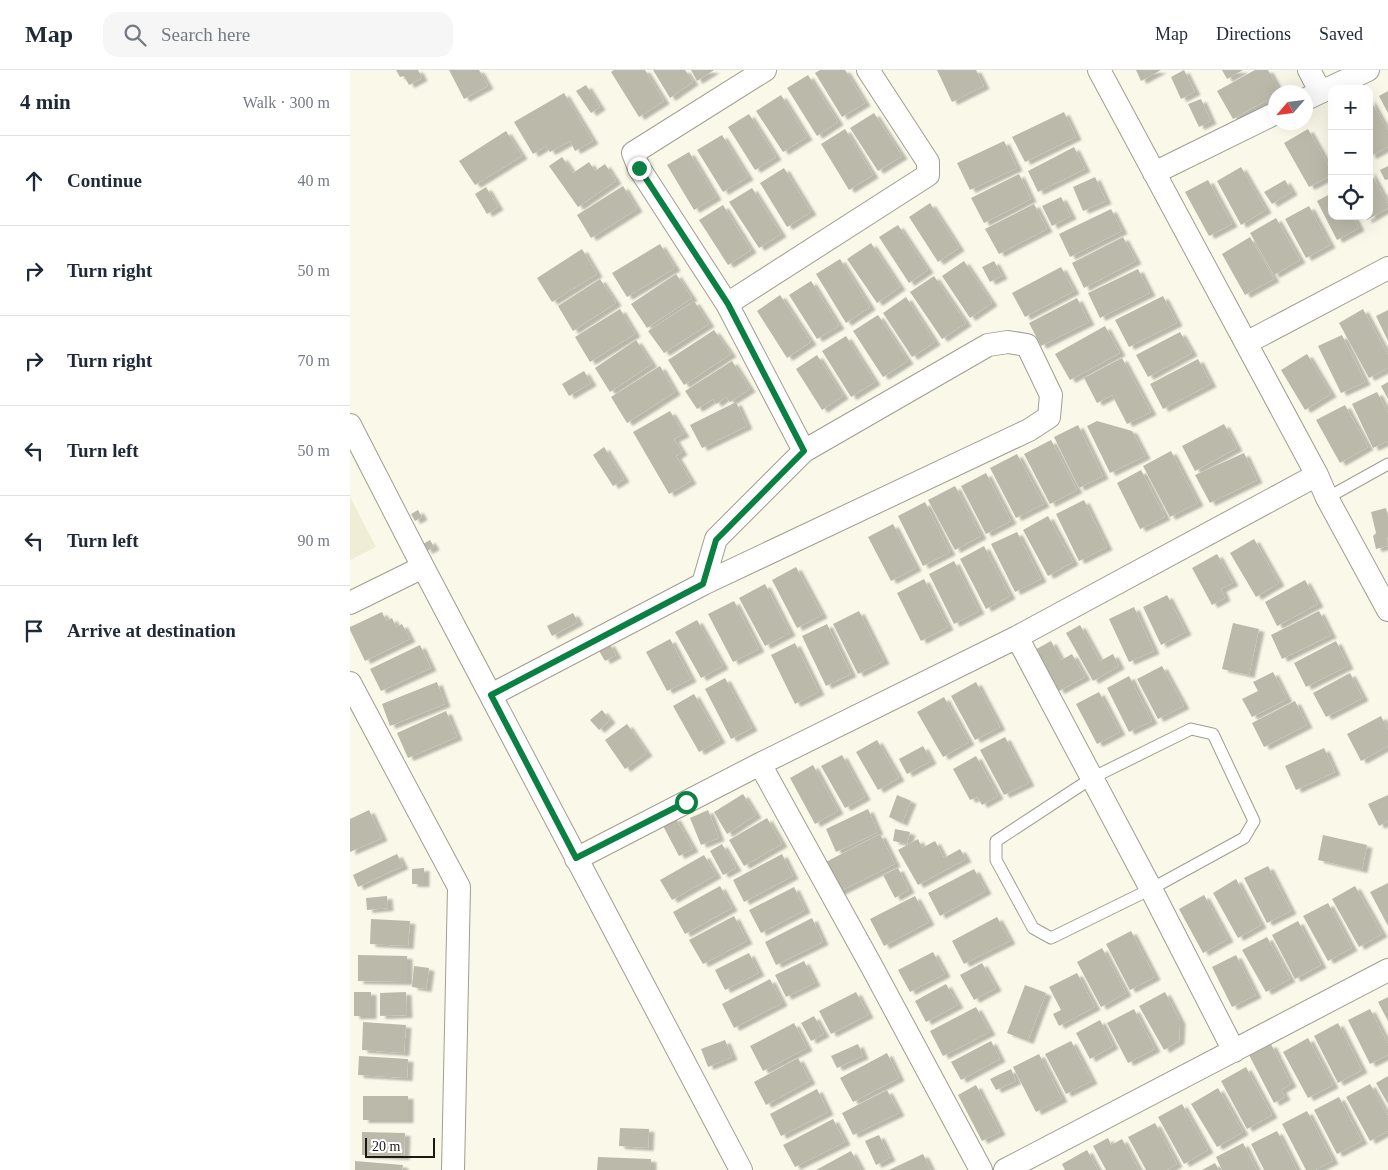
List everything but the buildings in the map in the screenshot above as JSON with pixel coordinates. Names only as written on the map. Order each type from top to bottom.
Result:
[{"type":"street","points":[[765,70],[633,153],[639,168],[728,304],[804,451]]},
{"type":"street","points":[[728,304],[928,175],[928,162],[868,70]]},
{"type":"street","points":[[1099,70],[1317,475],[1327,498],[1388,608]]},
{"type":"street","points":[[1309,70],[1311,85]]},
{"type":"street","points":[[1313,95],[1368,70]]},
{"type":"street","points":[[1154,173],[1268,117]]},
{"type":"street","points":[[1246,343],[1388,268]]},
{"type":"street","points":[[491,695],[703,584],[1029,430],[1049,417],[1051,395],[1027,345],[1008,342],[988,345],[804,451],[716,540],[703,584]]},
{"type":"street","points":[[350,425],[741,1170]]},
{"type":"street","points":[[576,858],[1017,636],[1317,475]]},
{"type":"street","points":[[350,603],[423,567]]},
{"type":"street","points":[[1017,636],[1151,889],[1234,1051]]},
{"type":"street","points":[[350,683],[459,887],[453,1170]]},
{"type":"street","points":[[760,764],[981,1170]]},
{"type":"street","points":[[1005,1170],[1388,970]]},
{"type":"lane","points":[[1327,498],[1388,464]]},
{"type":"lane","points":[[1191,728],[1213,734],[1254,820],[1244,838],[1151,889],[1051,938],[1033,928],[996,860],[996,841],[1092,778],[1191,728]]},
{"type":"shaded area","points":[[350,497],[376,547],[350,560]]},
{"type":"route","points":[[639,168],[728,304],[804,451],[716,540],[703,584],[491,695],[576,858],[686,802]]}]
